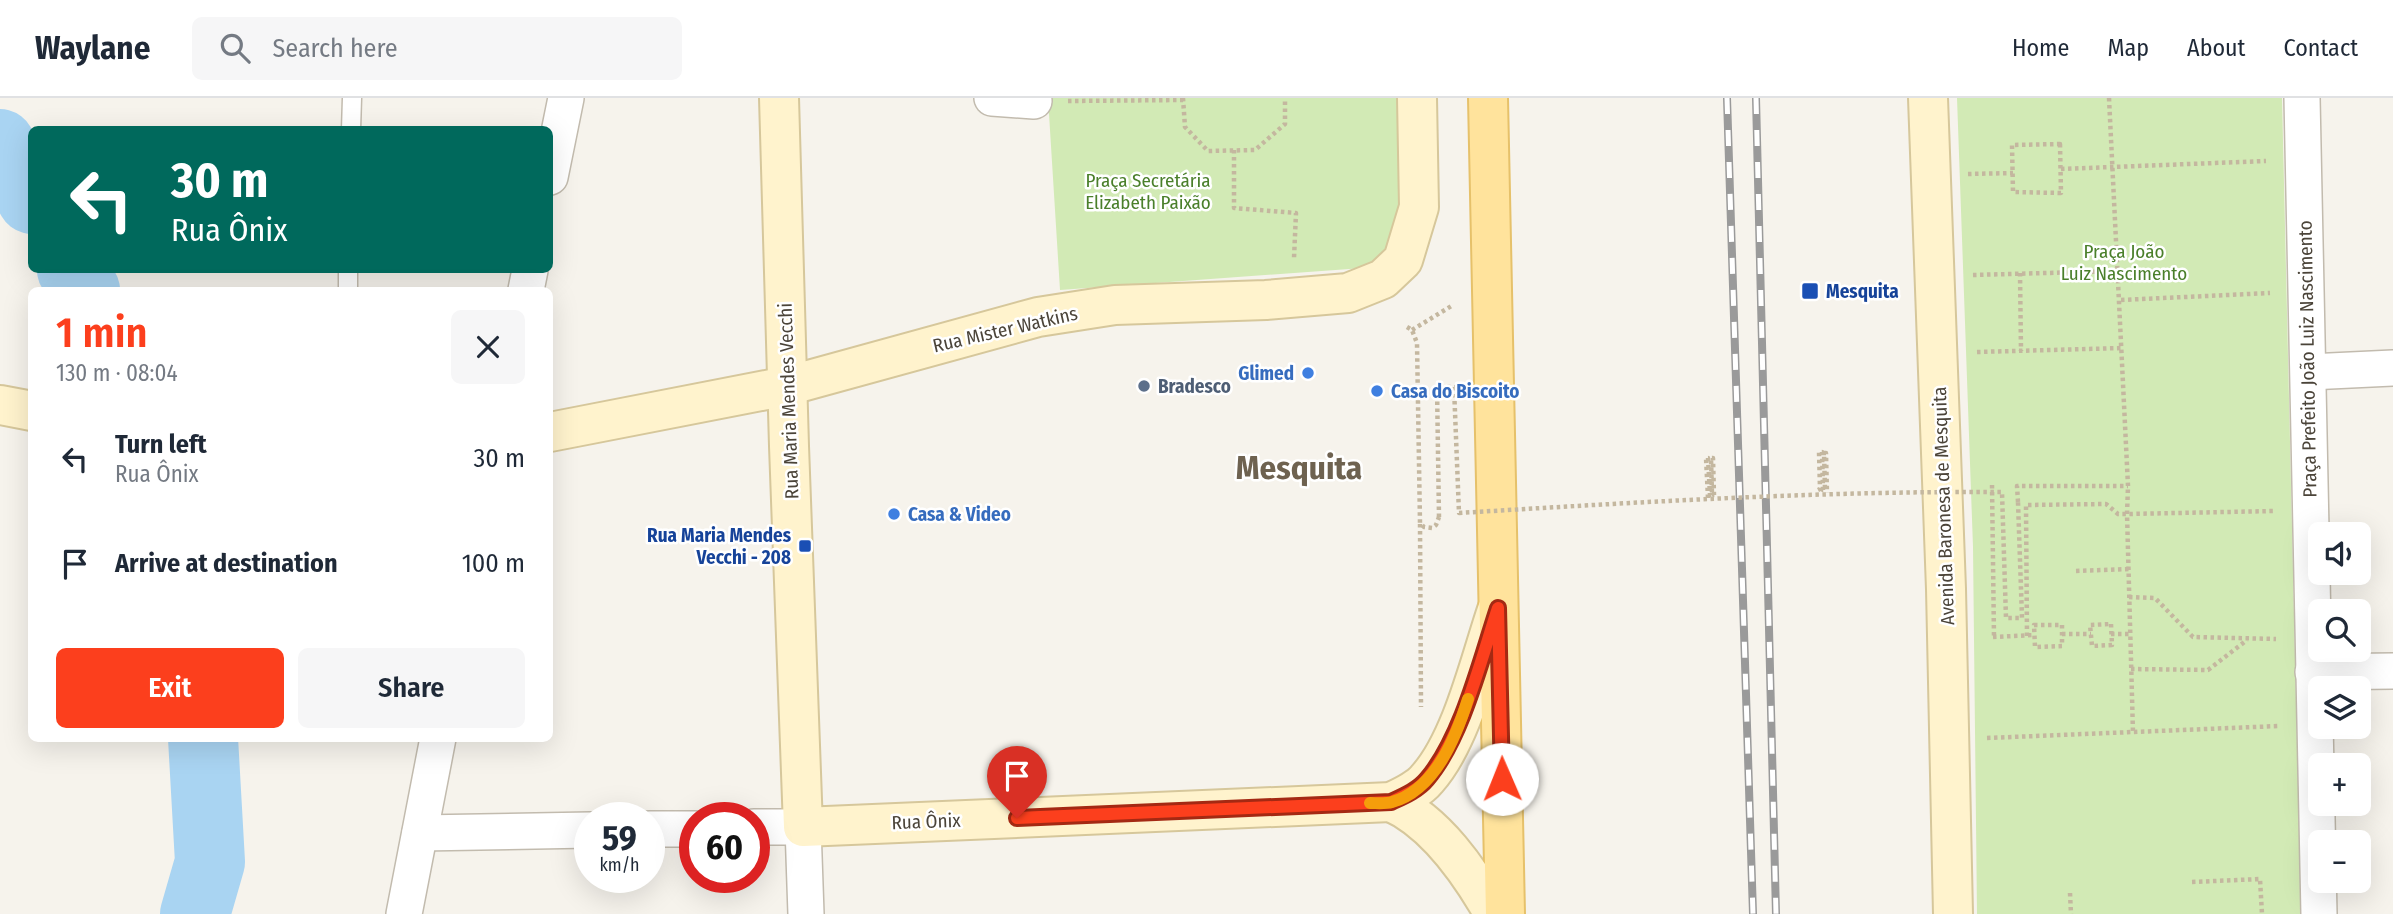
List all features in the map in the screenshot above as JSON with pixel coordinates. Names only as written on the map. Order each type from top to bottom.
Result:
[{"type":"main road","name":"Rua Maria Mendes Vecchi","points":[[779,98],[803,827]]},
{"type":"main road","name":"Rua Mister Watkins","points":[[553,431],[787,386],[1038,317],[1115,305],[1292,298],[1348,293],[1383,279],[1403,260],[1419,207],[1417,98]]},
{"type":"main road","points":[[1488,98],[1505,914]]},
{"type":"main road","name":"Avenida Baronesa de Mesquita","points":[[1928,98],[1946,589],[1953,914]]},
{"type":"main road","points":[[0,405],[28,410]]},
{"type":"main road","name":"Rua Ônix","points":[[803,827],[1391,802],[1409,794],[1426,780],[1452,739],[1498,608]]},
{"type":"main road","points":[[1391,802],[1406,808],[1434,831],[1475,881],[1494,914]]},
{"type":"street","points":[[553,162],[566,98]]},
{"type":"street","points":[[992,98],[1034,101]]},
{"type":"street","name":"Praça Prefeito João Luiz Nascimento","points":[[2302,98],[2319,914]]},
{"type":"street","points":[[2309,372],[2393,368]]},
{"type":"street","points":[[2313,672],[2393,671]]},
{"type":"street","points":[[404,914],[437,742]]},
{"type":"street","name":"Rua Ônix","points":[[770,827],[803,827]]},
{"type":"street","name":"Rua Maria Mendes Vecchi","points":[[803,827],[806,914]]},
{"type":"street","points":[[420,834],[574,830]]},
{"type":"lane","points":[[351,126],[352,98]]},
{"type":"path","points":[[1034,101],[1183,99],[1185,127],[1208,151],[1255,150],[1285,124],[1285,98]]},
{"type":"path","points":[[2109,98],[2123,348],[2133,733]]},
{"type":"path","points":[[2060,144],[2061,169],[2061,193],[2013,192],[2012,145],[2060,144]]},
{"type":"path","points":[[1234,150],[1234,208],[1296,213],[1292,298]]},
{"type":"path","points":[[2061,169],[2274,161]]},
{"type":"path","points":[[1958,175],[2013,173]]},
{"type":"path","points":[[1961,275],[2119,271]]},
{"type":"path","points":[[2020,274],[2021,351]]},
{"type":"path","points":[[2121,300],[2277,293]]},
{"type":"path","points":[[1421,709],[1417,342],[1410,329],[1453,305]]},
{"type":"path","points":[[1975,352],[2123,348]]},
{"type":"path","points":[[1420,523],[1424,527],[1432,528],[1439,517],[1437,387],[1454,387],[1459,513],[1827,493],[2002,492],[2006,618],[2022,618],[2017,486],[2128,486]]},
{"type":"path","points":[[1818,490],[1821,489],[1819,452],[1822,452],[1823,490],[1826,453],[1827,493]]},
{"type":"path","points":[[1708,498],[1706,458],[1709,458],[1710,495],[1711,458],[1714,495],[1717,495]]},
{"type":"path","points":[[1992,485],[1994,637]]},
{"type":"path","points":[[2027,636],[2026,505],[2106,504],[2118,514],[2310,509]]},
{"type":"path","points":[[2076,571],[2129,569]]},
{"type":"path","points":[[2130,597],[2155,598],[2193,637],[2283,639]]},
{"type":"path","points":[[2111,624],[2112,645],[2092,646],[2091,634],[2090,625],[2111,624]]},
{"type":"path","points":[[2034,625],[2062,625],[2062,634],[2062,646],[2035,647],[2034,625]]},
{"type":"path","points":[[2062,634],[2091,634]]},
{"type":"path","points":[[2111,634],[2130,634]]},
{"type":"path","points":[[1983,638],[2034,635]]},
{"type":"path","points":[[2131,669],[2208,670],[2247,639]]},
{"type":"path","points":[[1986,738],[2284,726]]},
{"type":"path","points":[[2192,882],[2260,878],[2262,914]]},
{"type":"path","points":[[2070,893],[2071,914]]},
{"type":"green space","name":"Praça Secretária Elizabeth Paixão","points":[[1048,98],[1400,98],[1404,189],[1395,228],[1379,260],[1363,268],[1060,290]]},
{"type":"green space","name":"Praça João Luiz Nascimento","points":[[1957,98],[2282,98],[2301,914],[1977,914],[1973,547]]},
{"type":"waterway","points":[[0,144],[28,192]]},
{"type":"waterway","points":[[74,273],[83,287]]},
{"type":"waterway","points":[[195,914],[210,862],[203,742]]},
{"type":"railway","points":[[1727,98],[1753,914]]},
{"type":"railway","points":[[1756,98],[1776,914]]},
{"type":"slow traffic","points":[[1370,803],[1391,802],[1409,794],[1426,780],[1452,739],[1468,699]]},
{"type":"place","name":"Mesquita","points":[[1810,291]]},
{"type":"place","name":"Glimed","points":[[1308,373]]},
{"type":"place","name":"Bradesco","points":[[1144,386]]},
{"type":"place","name":"Casa do Biscoito","points":[[1377,391]]},
{"type":"place","name":"Casa & Video","points":[[894,514]]},
{"type":"place","name":"Rua Maria Mendes Vecchi - 208","points":[[805,546]]},
{"type":"district","name":"Mesquita","points":[[1299,467]]},
{"type":"route","points":[[1017,818],[1391,802],[1409,794],[1426,780],[1452,739],[1498,608],[1502,779]]}]
